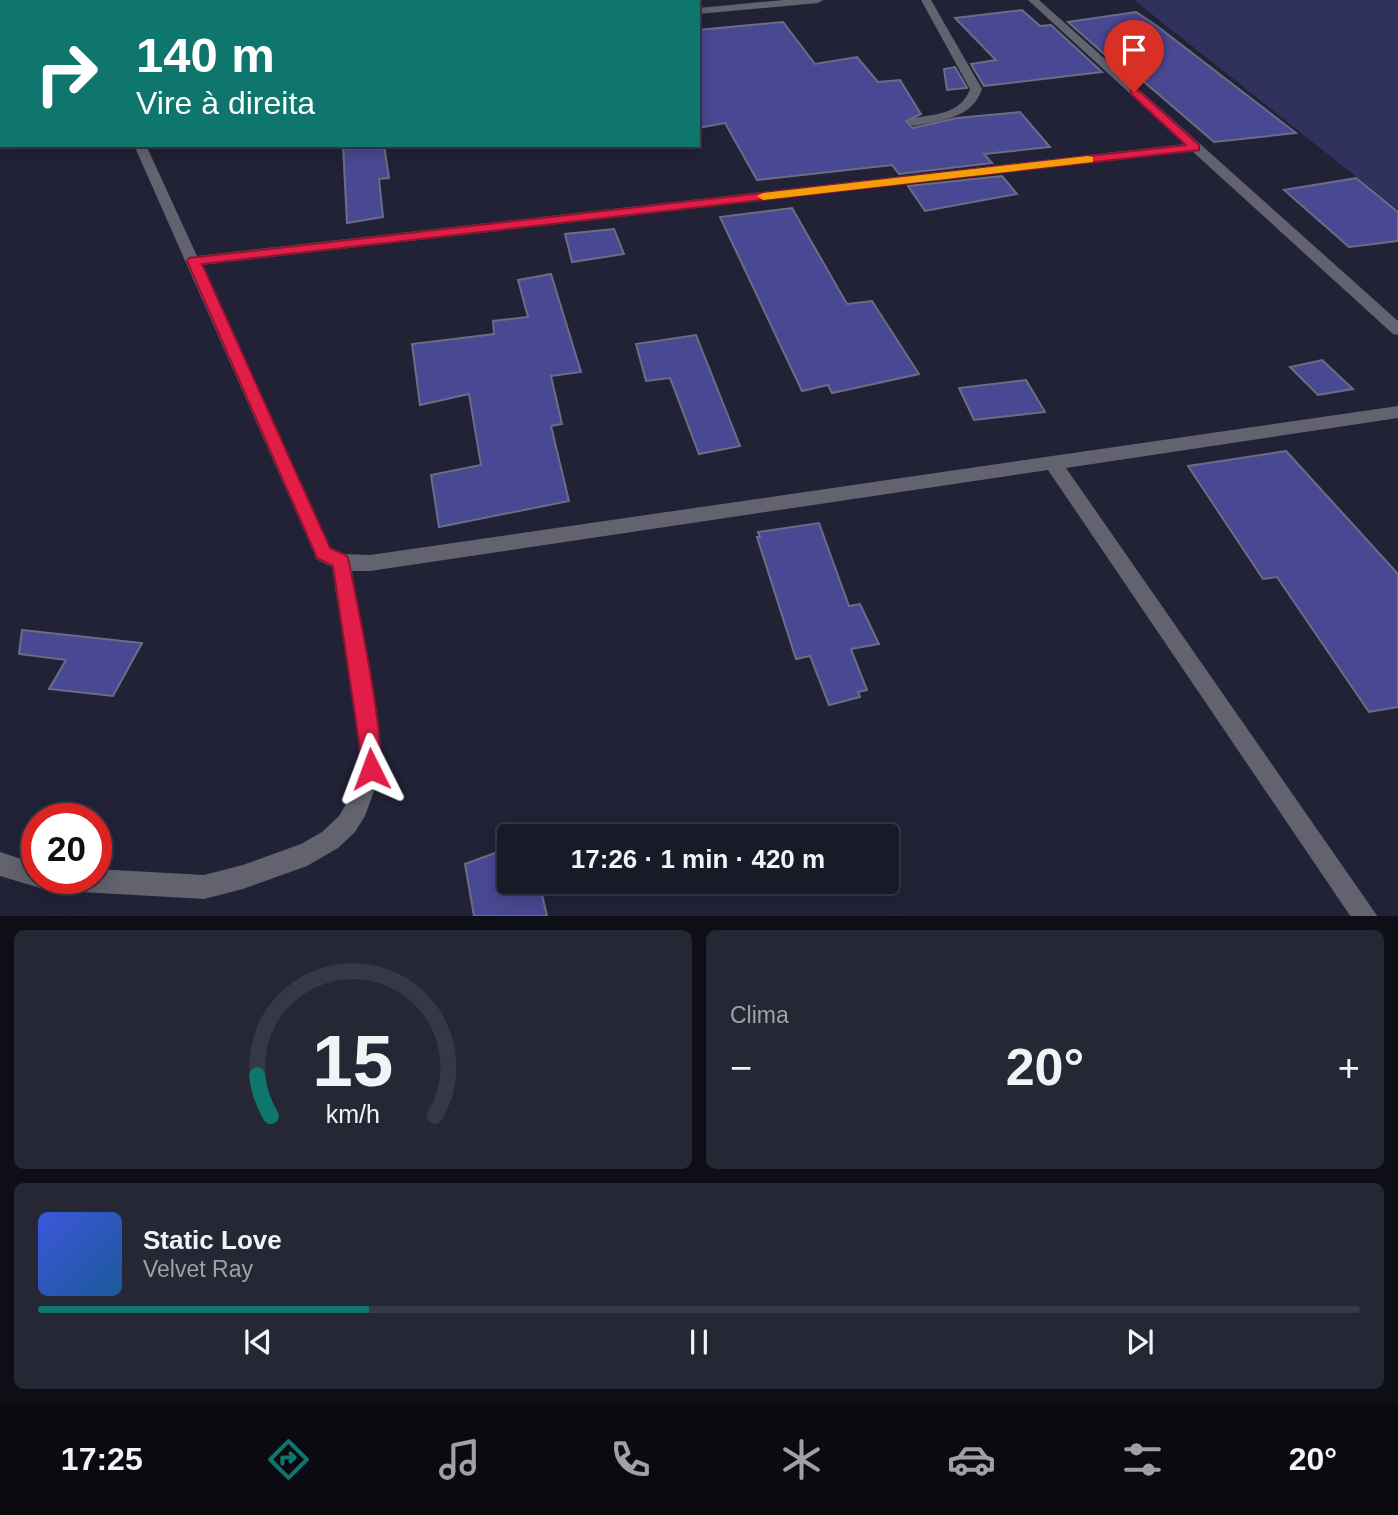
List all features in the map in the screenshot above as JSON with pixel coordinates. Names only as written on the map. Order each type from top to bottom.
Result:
[{"type":"lane","points":[[700,11],[818,0]]},
{"type":"lane","points":[[914,122],[966,110],[974,100],[976,89],[926,0]]},
{"type":"lane","points":[[1033,0],[1398,330]]},
{"type":"lane","points":[[141,147],[323,553],[341,562],[370,563],[1398,412]]},
{"type":"lane","points":[[194,261],[1195,147]]},
{"type":"lane","points":[[1053,463],[1366,916]]},
{"type":"lane","points":[[112,882],[204,887],[243,877],[307,854],[330,840],[347,824],[357,808],[371,769],[369,736],[341,562]]},
{"type":"lane","points":[[0,864],[21,871]]},
{"type":"shaded area","points":[[1134,0],[1398,0],[1398,210]]},
{"type":"building","points":[[1022,10],[1040,26],[1051,25],[1102,72],[984,86],[971,64],[996,60],[955,18]]},
{"type":"building","points":[[1136,12],[1296,133],[1214,142],[1128,68],[1121,69],[1068,22]]},
{"type":"building","points":[[783,22],[815,64],[857,57],[878,82],[900,80],[921,114],[906,121],[913,128],[957,118],[1020,112],[1050,147],[984,154],[992,163],[899,174],[892,165],[757,180],[725,123],[700,128],[700,30]]},
{"type":"building","points":[[955,67],[967,88],[947,90],[944,69]]},
{"type":"building","points":[[343,147],[384,147],[389,178],[379,179],[383,217],[347,223]]},
{"type":"building","points":[[1002,176],[1017,194],[925,211],[908,186]]},
{"type":"building","points":[[1356,178],[1398,212],[1398,241],[1349,247],[1284,190]]},
{"type":"building","points":[[792,208],[847,304],[872,301],[919,374],[832,393],[828,385],[802,391],[720,217]]},
{"type":"building","points":[[614,229],[624,254],[572,262],[565,234]]},
{"type":"building","points":[[551,274],[581,372],[551,376],[562,424],[551,426],[569,501],[439,527],[431,475],[481,465],[469,394],[420,405],[412,344],[494,334],[493,321],[528,317],[518,280]]},
{"type":"building","points":[[696,335],[740,446],[699,454],[670,378],[646,381],[636,344]]},
{"type":"building","points":[[1322,360],[1353,389],[1318,395],[1290,367]]},
{"type":"building","points":[[1026,380],[1045,412],[974,420],[959,388]]},
{"type":"building","points":[[1286,451],[1398,574],[1398,707],[1369,712],[1277,577],[1263,579],[1188,466]]},
{"type":"building","points":[[819,523],[849,606],[860,604],[879,644],[851,649],[867,690],[858,692],[860,697],[829,705],[810,656],[796,659],[757,537],[760,537],[758,532]]},
{"type":"building","points":[[22,630],[142,643],[113,696],[49,689],[66,660],[19,654]]},
{"type":"building","points":[[497,852],[497,894],[542,894],[547,916],[474,916],[465,864]]},
{"type":"slow traffic","points":[[763,196],[1088,159]]},
{"type":"route","points":[[371,769],[369,736],[341,562],[323,553],[194,261],[1195,147],[1134,92]]}]
